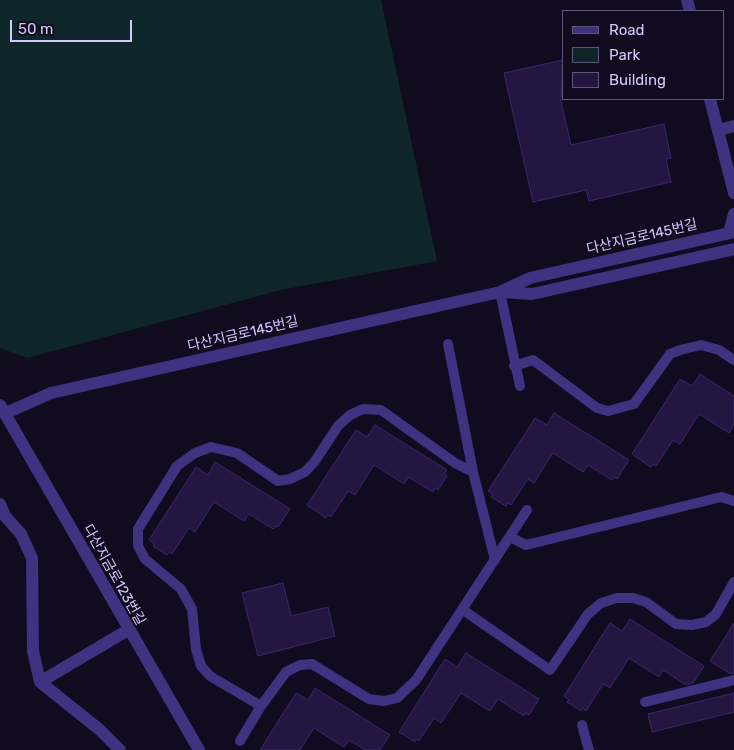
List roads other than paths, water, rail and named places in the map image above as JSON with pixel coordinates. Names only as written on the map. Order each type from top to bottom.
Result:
[{"type":"street","points":[[710,100],[734,193]]},
{"type":"street","points":[[718,130],[734,126]]},
{"type":"street","points":[[731,232],[734,214]]},
{"type":"street","name":"다산지금로145번길","points":[[3,409],[51,393],[500,292],[530,278],[731,232]]},
{"type":"street","name":"다산지금로145번길","points":[[500,292],[532,294],[734,249]]},
{"type":"street","name":"다산지금로123번길","points":[[3,409],[128,630],[199,750]]},
{"type":"street","points":[[0,504],[2,518],[21,534],[32,558],[33,651],[40,682],[100,730],[120,750]]},
{"type":"street","points":[[40,682],[128,630]]},
{"type":"lane","points":[[500,292],[514,366],[520,386]]},
{"type":"lane","points":[[448,344],[473,472],[495,560]]},
{"type":"lane","points":[[514,366],[533,360],[597,408],[608,411],[634,404],[670,354],[701,345],[720,350],[734,360]]},
{"type":"lane","points":[[261,706],[210,676],[201,666],[196,649],[192,609],[181,589],[145,559],[138,546],[138,529],[177,466],[195,453],[211,447],[237,453],[278,481],[290,479],[305,472],[315,461],[338,426],[350,415],[362,409],[381,410],[455,463],[473,472]]},
{"type":"lane","points":[[510,537],[526,545],[721,497],[734,501]]},
{"type":"lane","points":[[240,741],[261,706],[286,672],[300,665],[312,664],[369,699],[384,700],[398,698],[416,680],[527,510]]},
{"type":"lane","points":[[462,610],[550,670],[588,614],[601,603],[617,598],[633,598],[646,602],[676,624],[692,625],[706,622],[716,614],[734,582]]},
{"type":"lane","points":[[645,702],[734,680]]},
{"type":"lane","points":[[582,725],[589,750]]}]
